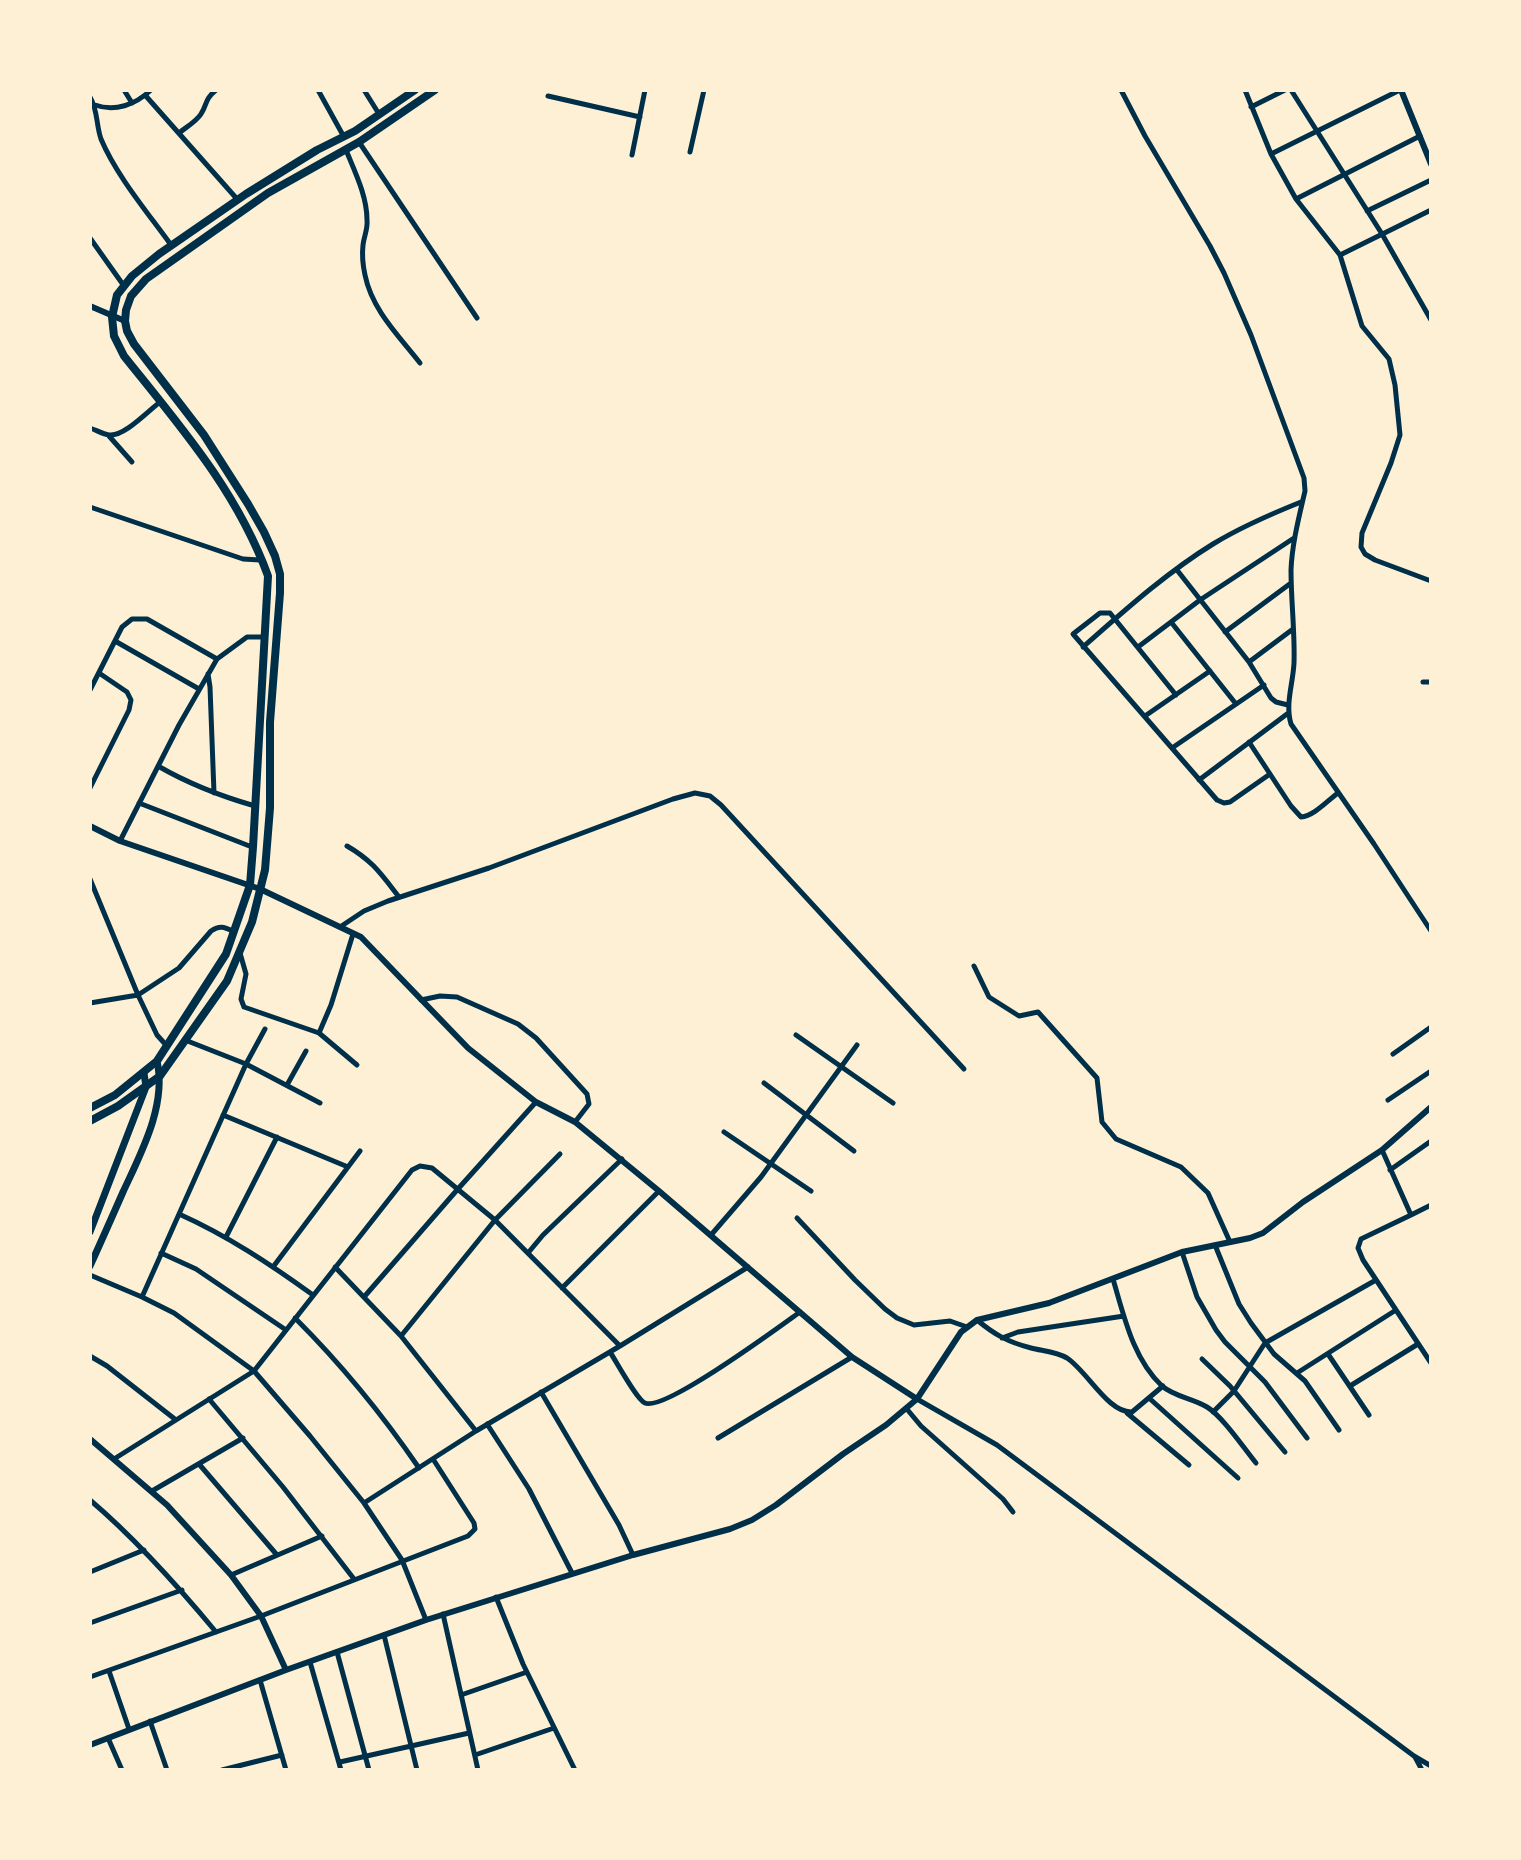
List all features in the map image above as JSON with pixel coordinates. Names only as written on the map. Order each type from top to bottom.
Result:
[{"type":"main road","points":[[90,1108],[115,1095],[157,1061],[226,954],[250,885],[268,576],[258,548],[215,471],[124,356],[114,336],[112,317],[117,295],[132,276],[237,200],[317,150],[344,137],[415,90]]},
{"type":"main road","points":[[90,1121],[118,1106],[160,1076],[227,981],[252,922],[265,870],[270,808],[270,722],[279,614],[280,574],[270,544],[204,435],[134,344],[127,331],[126,310],[131,296],[146,279],[268,193],[359,142],[435,90]]},
{"type":"main road","points":[[90,1266],[138,1160],[157,1101],[160,1076],[157,1061]]},
{"type":"main road","points":[[90,1232],[146,1087],[144,1073]]},
{"type":"street","points":[[124,90],[132,103]]},
{"type":"street","points":[[179,133],[198,118],[206,99],[216,90]]},
{"type":"street","points":[[318,90],[344,137]]},
{"type":"street","points":[[364,90],[379,114]]},
{"type":"street","points":[[632,155],[645,90]]},
{"type":"street","points":[[690,152],[704,90]]},
{"type":"street","points":[[1121,90],[1210,246],[1240,310],[1301,466],[1305,491],[1295,538],[1291,583],[1293,679],[1287,714],[1299,738],[1431,931]]},
{"type":"street","points":[[1245,90],[1271,154],[1296,199],[1340,255],[1362,326],[1389,359],[1400,435],[1362,533],[1361,547],[1365,554],[1375,560],[1431,581]]},
{"type":"street","points":[[1251,107],[1288,90],[1382,234],[1431,320]]},
{"type":"street","points":[[1271,154],[1401,90],[1431,164]]},
{"type":"street","points":[[93,104],[106,109],[132,103],[148,92],[237,200]]},
{"type":"street","points":[[548,96],[640,117]]},
{"type":"street","points":[[90,97],[108,151],[171,246]]},
{"type":"street","points":[[1296,199],[1420,136]]},
{"type":"street","points":[[359,142],[477,318]]},
{"type":"street","points":[[346,150],[367,211],[368,226],[363,244],[365,276],[381,314],[420,363]]},
{"type":"street","points":[[1367,211],[1431,180]]},
{"type":"street","points":[[1340,255],[1431,210]]},
{"type":"street","points":[[90,238],[124,286]]},
{"type":"street","points":[[90,306],[125,321]]},
{"type":"street","points":[[108,435],[121,433],[160,401]]},
{"type":"street","points":[[90,428],[108,435],[132,462]]},
{"type":"street","points":[[1083,647],[1177,570],[1227,536],[1302,501]]},
{"type":"street","points":[[90,507],[243,559],[263,560]]},
{"type":"street","points":[[1138,647],[1200,600],[1295,538]]},
{"type":"street","points":[[1177,570],[1249,662],[1271,698],[1288,705]]},
{"type":"street","points":[[1225,632],[1291,583]]},
{"type":"street","points":[[1176,695],[1110,613],[1100,613],[1073,634],[1217,800],[1230,802],[1270,774]]},
{"type":"street","points":[[90,690],[92,680],[99,673],[122,627],[132,619],[147,619],[217,659]]},
{"type":"street","points":[[1171,622],[1236,704]]},
{"type":"street","points":[[1249,662],[1294,628]]},
{"type":"street","points":[[120,841],[217,659],[247,637],[265,637]]},
{"type":"street","points":[[115,641],[199,689]]},
{"type":"street","points":[[1145,716],[1210,671]]},
{"type":"street","points":[[90,788],[129,710],[131,700],[127,692],[99,673]]},
{"type":"street","points":[[208,673],[214,793]]},
{"type":"street","points":[[1423,682],[1431,682]]},
{"type":"street","points":[[1172,748],[1264,685]]},
{"type":"street","points":[[1199,780],[1287,714]]},
{"type":"street","points":[[1249,742],[1301,817],[1311,814],[1338,793]]},
{"type":"street","points":[[158,766],[182,780],[255,806]]},
{"type":"street","points":[[340,927],[364,911],[399,897],[489,868],[673,799],[695,793],[710,796],[964,1069]]},
{"type":"street","points":[[139,803],[253,847]]},
{"type":"street","points":[[90,826],[120,841],[260,889],[361,937],[468,1048],[536,1102],[575,1122],[622,1159],[852,1357],[997,1445],[1431,1766]]},
{"type":"street","points":[[347,846],[374,865],[399,897]]},
{"type":"street","points":[[90,879],[138,995],[157,1035],[167,1047]]},
{"type":"street","points":[[90,1003],[138,995],[179,968],[217,927],[234,931]]},
{"type":"street","points":[[319,1033],[353,934]]},
{"type":"street","points":[[239,952],[246,974],[241,999],[244,1007],[319,1033],[357,1065]]},
{"type":"street","points":[[974,966],[989,997],[1019,1016],[1038,1012],[1089,1067],[1097,1078],[1102,1122],[1116,1139],[1181,1167],[1208,1193],[1230,1242]]},
{"type":"street","points":[[421,1000],[440,996],[457,997],[518,1024],[536,1038],[587,1094],[589,1104],[575,1122]]},
{"type":"street","points":[[1393,1054],[1431,1027]]},
{"type":"street","points":[[142,1297],[246,1064],[265,1029]]},
{"type":"street","points":[[796,1035],[893,1103]]},
{"type":"street","points":[[185,1039],[246,1064],[320,1103]]},
{"type":"street","points":[[711,1235],[770,1165],[857,1045]]},
{"type":"street","points":[[287,1086],[306,1051]]},
{"type":"street","points":[[1388,1100],[1431,1071]]},
{"type":"street","points":[[764,1083],[854,1151]]},
{"type":"street","points":[[364,1297],[536,1102]]},
{"type":"street","points":[[90,1745],[443,1614],[752,1520],[886,1425],[917,1399],[961,1332],[977,1320],[1049,1303],[1182,1252],[1263,1233],[1303,1202],[1382,1150],[1431,1107]]},
{"type":"street","points":[[223,1115],[348,1167]]},
{"type":"street","points":[[724,1132],[811,1191]]},
{"type":"street","points":[[226,1237],[277,1137]]},
{"type":"street","points":[[1390,1170],[1431,1141]]},
{"type":"street","points":[[1382,1150],[1411,1215]]},
{"type":"street","points":[[273,1267],[360,1151]]},
{"type":"street","points":[[401,1336],[495,1220],[560,1154]]},
{"type":"street","points":[[528,1253],[622,1159]]},
{"type":"street","points":[[114,1459],[254,1371],[415,1167],[432,1168],[495,1220],[620,1346]]},
{"type":"street","points":[[562,1288],[659,1191]]},
{"type":"street","points":[[1431,1205],[1361,1239],[1359,1243],[1360,1255],[1431,1363]]},
{"type":"street","points":[[179,1214],[226,1237],[313,1295]]},
{"type":"street","points":[[797,1218],[855,1280],[897,1318],[914,1325],[950,1321],[967,1327]]},
{"type":"street","points":[[1215,1245],[1239,1304],[1265,1343],[1309,1387],[1339,1430]]},
{"type":"street","points":[[1182,1252],[1197,1297],[1225,1342],[1265,1382],[1307,1438]]},
{"type":"street","points":[[161,1253],[196,1269],[286,1330]]},
{"type":"street","points":[[335,1267],[401,1336],[476,1431]]},
{"type":"street","points":[[364,1503],[487,1424],[748,1267]]},
{"type":"street","points":[[90,1275],[174,1313],[254,1371],[364,1503],[402,1560],[426,1620]]},
{"type":"street","points":[[1113,1279],[1124,1316],[1144,1362],[1173,1394],[1213,1412],[1256,1463]]},
{"type":"street","points":[[1213,1412],[1234,1391],[1265,1343],[1376,1280]]},
{"type":"street","points":[[1297,1373],[1396,1310]]},
{"type":"street","points":[[610,1352],[640,1399],[654,1404],[683,1390],[800,1312]]},
{"type":"street","points":[[1001,1339],[1018,1332],[1124,1316]]},
{"type":"street","points":[[295,1318],[351,1377],[391,1426],[419,1468]]},
{"type":"street","points":[[977,1320],[1001,1339],[1065,1357],[1089,1378],[1107,1401],[1127,1412],[1189,1465]]},
{"type":"street","points":[[1350,1386],[1418,1344]]},
{"type":"street","points":[[1328,1354],[1369,1415]]},
{"type":"street","points":[[90,1356],[176,1420]]},
{"type":"street","points":[[718,1438],[852,1357]]},
{"type":"street","points":[[1202,1359],[1234,1391],[1285,1452]]},
{"type":"street","points":[[1127,1412],[1139,1408],[1163,1386]]},
{"type":"street","points":[[541,1392],[619,1525],[633,1555]]},
{"type":"street","points":[[1149,1398],[1238,1478]]},
{"type":"street","points":[[209,1399],[354,1579]]},
{"type":"street","points":[[906,1408],[921,1426],[1003,1499],[1013,1512]]},
{"type":"street","points":[[487,1424],[529,1489],[572,1573]]},
{"type":"street","points":[[152,1491],[243,1438]]},
{"type":"street","points":[[90,1439],[167,1505],[231,1575],[261,1616],[286,1670]]},
{"type":"street","points":[[90,1677],[261,1616],[468,1536],[475,1529],[474,1523],[433,1459]]},
{"type":"street","points":[[199,1464],[277,1555]]},
{"type":"street","points":[[90,1500],[144,1550],[216,1632]]},
{"type":"street","points":[[231,1575],[322,1536]]},
{"type":"street","points":[[90,1572],[144,1550]]},
{"type":"street","points":[[90,1623],[182,1590]]},
{"type":"street","points":[[496,1597],[527,1672],[575,1770]]},
{"type":"street","points":[[443,1614],[478,1770]]},
{"type":"street","points":[[384,1635],[417,1770]]},
{"type":"street","points":[[337,1652],[369,1770]]},
{"type":"street","points":[[310,1662],[341,1770]]},
{"type":"street","points":[[109,1671],[129,1729]]},
{"type":"street","points":[[461,1695],[527,1672]]},
{"type":"street","points":[[260,1680],[286,1770]]},
{"type":"street","points":[[150,1721],[167,1770]]},
{"type":"street","points":[[475,1755],[554,1728]]},
{"type":"street","points":[[340,1762],[469,1733]]},
{"type":"street","points":[[108,1737],[122,1770]]},
{"type":"street","points":[[222,1770],[282,1755]]},
{"type":"street","points":[[1414,1756],[1422,1770]]}]
